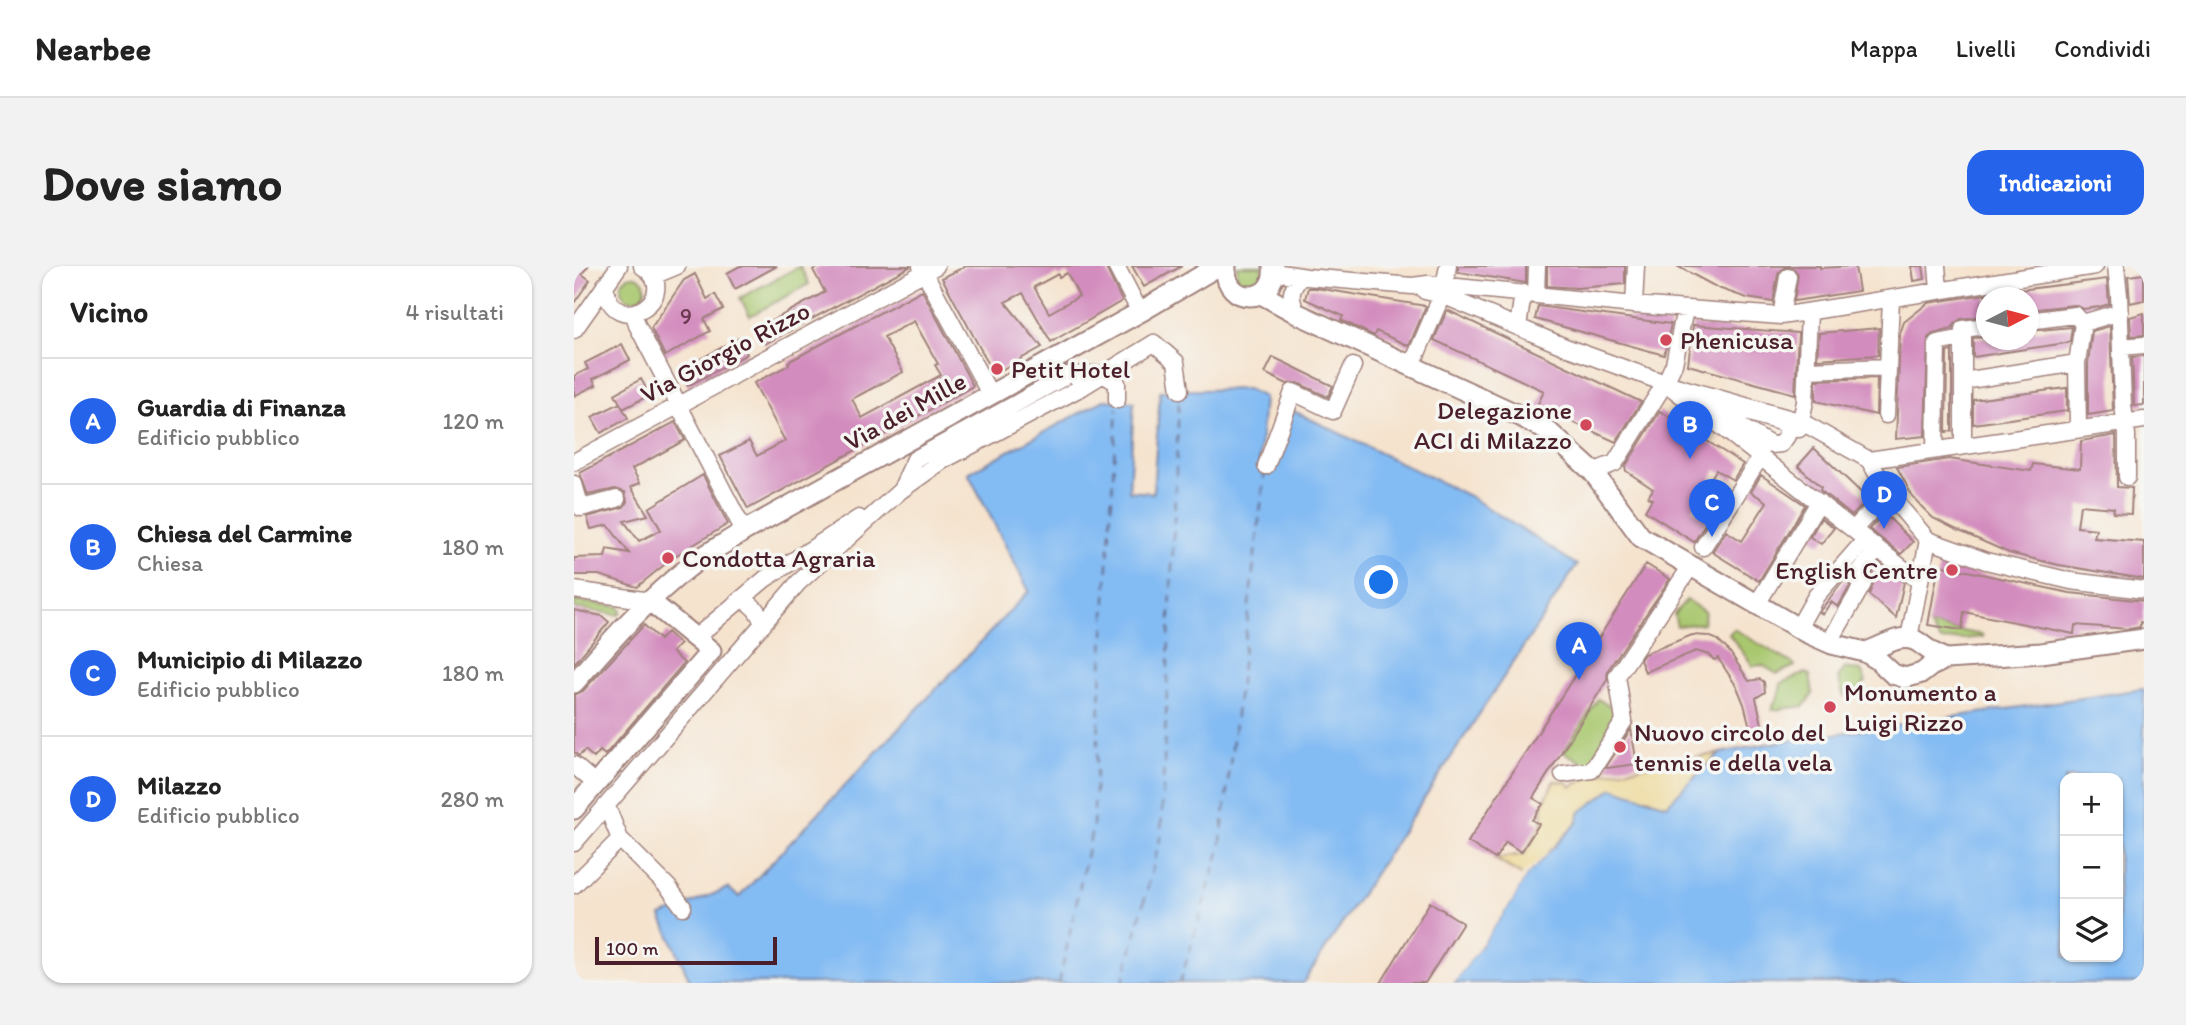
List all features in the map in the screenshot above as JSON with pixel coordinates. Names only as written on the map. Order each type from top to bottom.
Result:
[{"type":"main road","points":[[1261,294],[1270,284],[1274,269]]},
{"type":"main road","name":"Via dei Mille","points":[[574,683],[626,623],[650,601],[690,566],[744,531],[1195,280],[1224,271],[1241,294],[1261,294],[1296,313],[1520,415],[1549,432],[1593,472],[1641,537],[1691,566]]},
{"type":"main road","points":[[1691,566],[1798,628],[1829,643],[1865,652],[1893,674],[1905,678],[1922,673],[1946,660],[2041,653],[2144,639]]},
{"type":"main road","points":[[574,809],[710,651],[650,601]]},
{"type":"main road","points":[[1865,652],[1879,649],[1900,638],[1909,638],[1946,660]]},
{"type":"street","points":[[574,330],[579,313],[606,285],[619,266]]},
{"type":"street","points":[[606,285],[607,296],[613,305],[624,312],[634,313],[645,309],[652,302],[656,289],[647,271],[677,266]]},
{"type":"street","points":[[1116,266],[1140,312]]},
{"type":"street","points":[[1412,365],[1443,290],[1448,266]]},
{"type":"street","points":[[1518,327],[1537,266]]},
{"type":"street","points":[[1634,305],[1636,266]]},
{"type":"street","points":[[1937,266],[1939,290]]},
{"type":"street","points":[[1274,269],[1301,276],[1443,290],[1530,294],[1781,316],[2095,266]]},
{"type":"street","points":[[2116,266],[2127,477]]},
{"type":"street","points":[[927,268],[990,394]]},
{"type":"street","name":"Via Giorgio Rizzo","points":[[574,462],[927,268]]},
{"type":"street","points":[[1296,313],[1290,297],[1301,276]]},
{"type":"street","points":[[1781,316],[1788,277]]},
{"type":"street","points":[[1443,290],[1518,327],[1665,383],[1802,422],[1869,460],[1888,493],[1928,540],[1986,561],[2071,581],[2144,590]]},
{"type":"street","points":[[1886,415],[1891,299]]},
{"type":"street","points":[[1593,472],[1615,463],[1665,383],[1674,364],[1685,309]]},
{"type":"street","points":[[2083,323],[2120,312]]},
{"type":"street","points":[[634,313],[637,325],[744,531]]},
{"type":"street","points":[[1703,547],[1767,461],[1802,422],[1808,370],[1809,313]]},
{"type":"street","points":[[2039,320],[2075,315],[2083,323]]},
{"type":"street","points":[[2078,429],[2077,363],[2083,323]]},
{"type":"street","points":[[1935,450],[1937,343],[1976,329]]},
{"type":"street","points":[[1963,334],[1963,446]]},
{"type":"street","points":[[695,638],[765,579],[942,461],[1103,374],[1154,343],[1175,362],[1180,390]]},
{"type":"street","points":[[2121,347],[2144,345]]},
{"type":"street","points":[[1963,382],[2077,363]]},
{"type":"street","points":[[1266,466],[1293,392],[1333,411],[1353,366]]},
{"type":"street","points":[[1808,370],[1888,367]]},
{"type":"street","points":[[1103,374],[1117,383],[1118,400]]},
{"type":"street","points":[[1665,383],[1919,582]]},
{"type":"street","points":[[1700,410],[1703,398],[1709,395]]},
{"type":"street","points":[[1705,401],[1783,424],[1788,431],[1781,444],[1771,445],[1705,405],[1705,401]]},
{"type":"street","points":[[1869,460],[2144,419]]},
{"type":"street","points":[[574,484],[581,508],[617,499]]},
{"type":"street","points":[[574,843],[798,583],[900,491]]},
{"type":"street","points":[[1829,643],[1863,584],[1855,577],[1866,539],[1888,493]]},
{"type":"street","points":[[1757,604],[1819,502]]},
{"type":"street","points":[[1798,628],[1816,596],[1866,539]]},
{"type":"street","points":[[1909,638],[1928,540]]},
{"type":"street","points":[[1563,774],[1592,770],[1625,721],[1617,676],[1691,566]]},
{"type":"street","points":[[574,590],[650,601]]},
{"type":"street","points":[[741,599],[750,602],[761,615],[763,625]]},
{"type":"street","points":[[574,765],[596,784]]},
{"type":"street","points":[[607,807],[620,839],[683,907]]},
{"type":"street","points":[[574,885],[620,839]]},
{"type":"green space","points":[[800,266],[809,284],[750,316],[740,298]]},
{"type":"green space","points":[[1237,266],[1262,266],[1263,276],[1258,284],[1244,285],[1237,279]]},
{"type":"green space","points":[[633,276],[642,279],[645,288],[642,297],[633,300],[624,297],[621,288],[624,279]]},
{"type":"green space","points":[[1686,600],[1705,612],[1703,623],[1677,626],[1674,614]]},
{"type":"green space","points":[[574,601],[619,607],[621,612],[619,615],[574,608]]},
{"type":"green space","points":[[1929,625],[1983,635],[1983,637],[1941,641]]},
{"type":"green space","points":[[1734,629],[1795,666],[1777,674],[1762,665],[1753,666],[1729,634]]},
{"type":"green space","points":[[1845,668],[1861,671],[1866,681],[1855,696],[1849,698],[1844,696],[1838,678]]},
{"type":"green space","points":[[1805,673],[1810,675],[1813,694],[1804,706],[1772,710],[1781,683]]},
{"type":"green space","points":[[1598,699],[1619,712],[1620,721],[1590,767],[1564,752]]},
{"type":"sand","points":[[1721,753],[1667,806],[1648,798],[1578,822],[1525,877],[1495,859],[1524,854],[1542,825],[1543,804],[1554,781],[1567,782],[1571,787],[1593,775]]},
{"type":"water","points":[[1247,389],[1264,397],[1259,464],[1294,411],[1471,497],[1577,565],[1303,983],[691,983],[661,916],[728,888],[739,897],[1029,591],[968,473],[1104,400],[1134,402],[1129,491],[1153,493],[1160,391]]},
{"type":"water","points":[[2144,689],[2144,983],[1454,983],[1513,900],[1525,877],[1578,822],[1579,813],[1613,788],[1667,805],[1721,753],[1766,744]]},
{"type":"pier","points":[[1553,848],[1525,877],[1513,900],[1454,983],[1451,983],[1510,898],[1522,875]]},
{"type":"building","points":[[574,266],[588,266],[582,274],[590,280],[574,303]]},
{"type":"building","points":[[740,266],[777,266],[735,289],[727,273]]},
{"type":"building","points":[[820,266],[911,266],[765,344],[757,329],[825,292],[813,270]]},
{"type":"building","points":[[966,266],[1105,266],[1122,301],[1051,342],[1023,293],[1005,302],[1042,347],[994,374],[942,278]],"holes":[[[1067,273],[1079,296],[1049,313],[1034,287],[1058,274],[1059,277]]]},
{"type":"building","points":[[1132,266],[1182,266],[1144,287]]},
{"type":"building","points":[[1458,266],[1526,266],[1526,283],[1458,272]]},
{"type":"building","points":[[1547,266],[1625,266],[1625,284],[1577,288],[1547,286]]},
{"type":"building","points":[[1677,266],[1855,266],[1859,291],[1794,301],[1798,274],[1794,269],[1785,267],[1778,274],[1773,302],[1747,298],[1718,288]]},
{"type":"building","points":[[1912,266],[1923,266],[1925,279],[1914,281]]},
{"type":"building","points":[[695,274],[707,299],[715,294],[723,309],[704,319],[710,331],[665,356],[651,328],[684,280]]},
{"type":"building","points":[[2144,274],[2144,300],[2130,303],[2128,276]]},
{"type":"building","points":[[2107,279],[2109,304],[2084,309],[2074,305],[2039,309],[2039,288]]},
{"type":"building","points":[[1308,288],[1426,306],[1409,346],[1376,331],[1374,336],[1341,320],[1343,316],[1305,299]]},
{"type":"building","points":[[922,290],[973,386],[748,509],[720,456],[749,441],[757,456],[785,441],[754,383],[789,365],[788,362]],"holes":[[[914,321],[938,364],[935,365],[941,375],[862,418],[852,399],[903,372],[884,337]]]},
{"type":"building","points":[[1976,296],[1976,317],[1961,319],[1952,329],[1934,333],[1928,338],[1925,436],[1896,439],[1900,334],[1904,322],[1928,303]]},
{"type":"building","points":[[1538,306],[1671,324],[1664,355],[1535,319]]},
{"type":"building","points":[[1447,310],[1641,402],[1616,442],[1537,406],[1544,391],[1434,340]]},
{"type":"building","points":[[2144,313],[2144,335],[2131,336],[2130,317]]},
{"type":"building","points":[[1693,325],[1798,333],[1795,394],[1688,365]]},
{"type":"building","points":[[2110,326],[2113,411],[2088,415],[2088,364],[2092,331]]},
{"type":"building","points":[[2072,327],[2070,341],[2039,347],[2039,330]]},
{"type":"building","points":[[1879,328],[1878,355],[1817,359],[1819,333]]},
{"type":"building","points":[[739,338],[747,354],[688,386],[680,370]]},
{"type":"building","points":[[1973,338],[1976,338],[1976,350],[2020,350],[1973,357]]},
{"type":"building","points":[[622,344],[630,360],[593,379],[596,385],[574,396],[574,376],[588,369],[585,363]]},
{"type":"building","points":[[1952,351],[1952,431],[1946,432],[1947,352]]},
{"type":"building","points":[[2144,356],[2144,405],[2134,406],[2132,357]]},
{"type":"building","points":[[1273,357],[1333,386],[1328,397],[1298,383],[1287,384],[1265,373]]},
{"type":"building","points":[[1877,378],[1876,415],[1816,401],[1816,380]]},
{"type":"building","points":[[641,379],[650,395],[623,409],[615,394]]},
{"type":"building","points":[[2067,388],[2067,411],[1973,424],[1973,400]]},
{"type":"building","points":[[620,403],[628,418],[601,433],[592,417]]},
{"type":"building","points":[[1660,411],[1743,464],[1733,480],[1716,470],[1692,509],[1708,519],[1694,542],[1645,511],[1652,499],[1648,497],[1653,489],[1626,471],[1625,467]]},
{"type":"building","points":[[675,422],[685,440],[632,469],[640,483],[631,487],[648,515],[624,521],[639,541],[661,530],[649,508],[703,475],[728,524],[675,556],[637,587],[599,575],[574,575],[574,558],[605,557],[607,549],[629,553],[608,525],[591,529],[587,517],[624,507],[627,501],[625,492],[615,489],[588,495],[580,473]]},
{"type":"building","points":[[2116,435],[2117,487],[2132,488],[2131,514],[2113,513],[2114,508],[2080,505],[2077,527],[2096,529],[2094,538],[2144,542],[2144,579],[2059,565],[2009,553],[1955,529],[1933,518],[1922,507],[1912,496],[1897,467],[1949,459],[2031,471],[2033,464],[2080,469],[2081,441]]},
{"type":"building","points":[[1814,448],[1868,499],[1852,516],[1820,490],[1821,487],[1798,466]]},
{"type":"building","points":[[1761,475],[1805,505],[1759,581],[1712,552],[1726,531],[1742,541],[1767,502],[1751,492]]},
{"type":"building","points":[[1884,513],[1913,542],[1901,554],[1869,529]]},
{"type":"building","points":[[1821,518],[1834,528],[1821,544],[1810,537]]},
{"type":"building","points":[[1646,564],[1670,579],[1608,670],[1607,680],[1533,798],[1543,804],[1532,820],[1539,824],[1521,852],[1506,842],[1495,859],[1468,842]]},
{"type":"building","points":[[1880,564],[1904,582],[1896,618],[1869,595],[1873,584],[1870,576]]},
{"type":"building","points":[[1939,565],[2070,593],[2144,601],[2144,623],[2140,622],[2140,627],[2129,629],[2075,625],[2074,634],[1964,612],[1962,630],[1928,625]]},
{"type":"building","points":[[1845,579],[1850,586],[1838,607],[1831,602],[1823,614],[1819,612]]},
{"type":"building","points":[[574,610],[602,616],[609,622],[574,664]]},
{"type":"building","points":[[644,625],[660,640],[667,632],[680,644],[672,652],[684,663],[605,755],[600,751],[594,758],[585,750],[577,755],[574,752],[574,695],[583,691]]},
{"type":"building","points":[[1692,635],[1716,639],[1729,651],[1749,681],[1760,679],[1764,682],[1765,692],[1756,698],[1764,733],[1752,735],[1737,687],[1718,658],[1714,660],[1709,655],[1696,651],[1645,672],[1640,660],[1644,654]]},
{"type":"building","points":[[1631,729],[1637,764],[1607,768],[1606,767]]},
{"type":"building","points":[[1430,902],[1463,923],[1425,983],[1381,983]]},
{"type":"ferry route","points":[[1123,983],[1161,835],[1179,398]]},
{"type":"ferry route","points":[[1059,983],[1093,825],[1117,408]]},
{"type":"ferry route","points":[[1180,983],[1220,849],[1265,471]]},
{"type":"place","name":"Phenicusa","points":[[1666,340]]},
{"type":"place","name":"Petit Hotel","points":[[997,369]]},
{"type":"place","name":"Delegazione ACI di Milazzo","points":[[1586,425]]},
{"type":"place","name":"Chiesa del Carmine","points":[[1690,459]]},
{"type":"place","name":"Milazzo","points":[[1884,529]]},
{"type":"place","name":"Municipio di Milazzo","points":[[1712,537]]},
{"type":"place","name":"Condotta Agraria","points":[[668,558]]},
{"type":"place","name":"English Centre","points":[[1952,570]]},
{"type":"place","name":"Guardia di Finanza","points":[[1579,680]]},
{"type":"place","name":"Monumento a Luigi Rizzo","points":[[1830,707]]},
{"type":"place","name":"Nuovo circolo del tennis e della vela","points":[[1620,747]]}]
